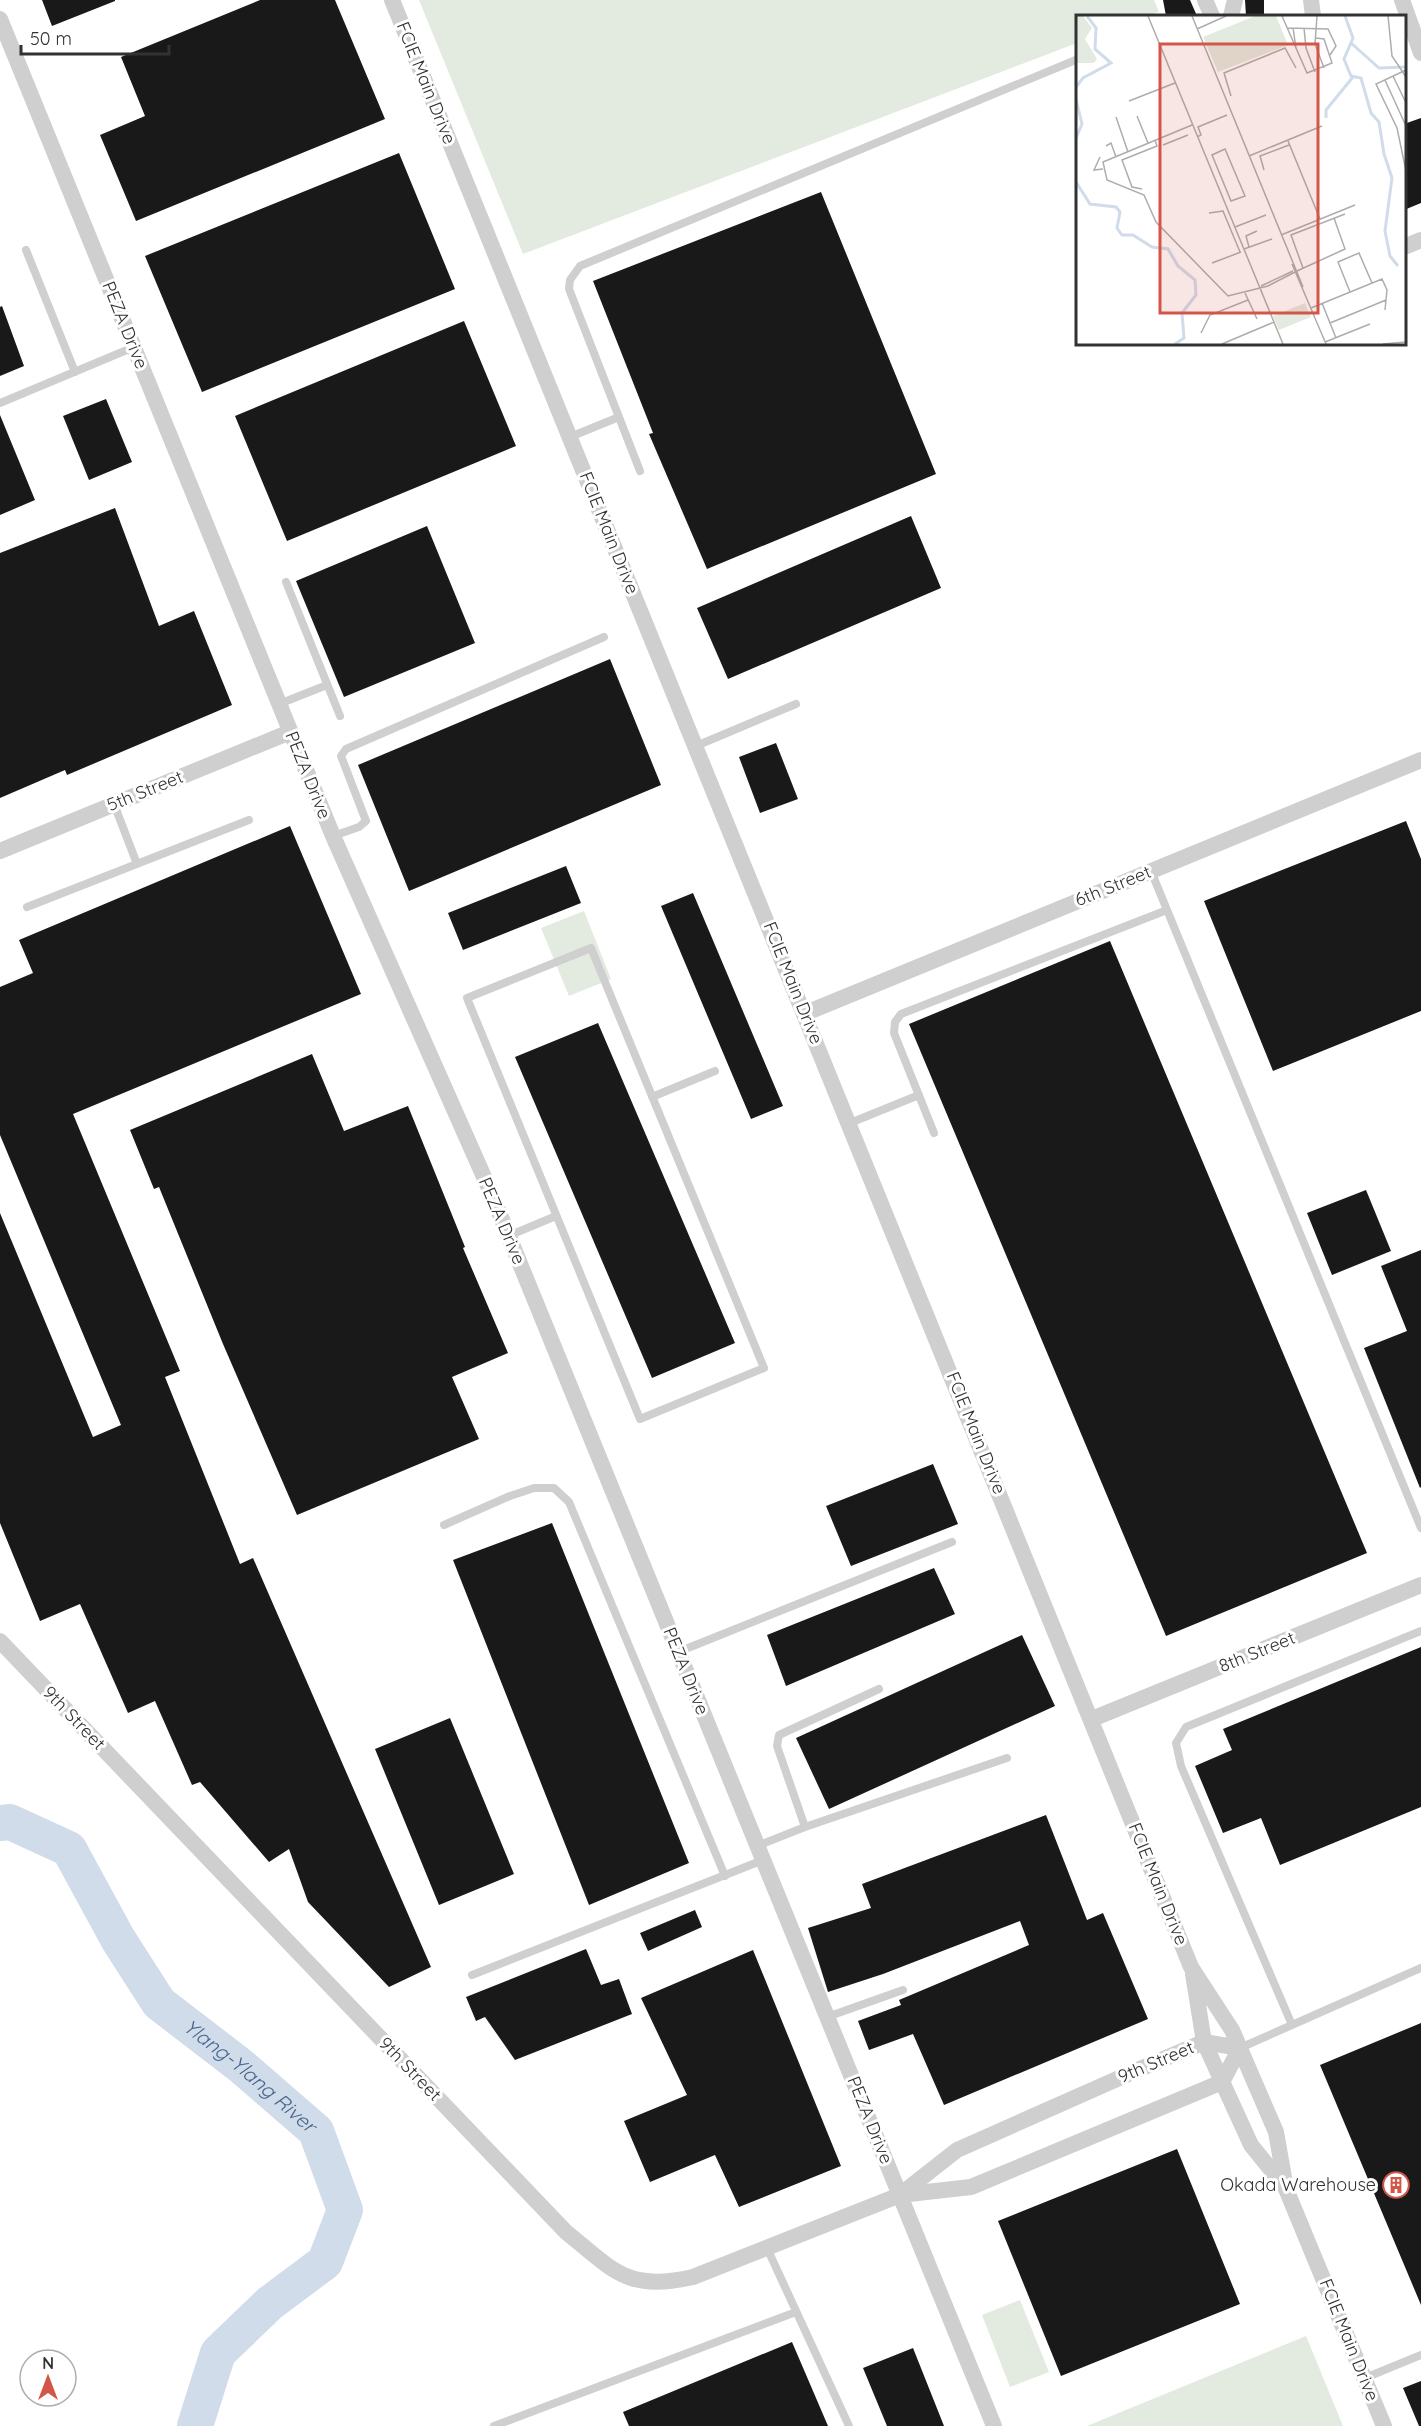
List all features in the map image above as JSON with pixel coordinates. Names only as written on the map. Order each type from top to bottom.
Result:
[{"type":"street","name":"FCIE Main Drive","points":[[392,0],[806,1013],[1191,1967],[1232,2030],[1276,2132],[1286,2188],[1384,2426]]},
{"type":"street","points":[[1205,0],[1212,15]]},
{"type":"street","points":[[1231,15],[1235,0]]},
{"type":"street","points":[[1311,0],[1313,15]]},
{"type":"street","points":[[1402,0],[1421,53]]},
{"type":"street","name":"PEZA Drive","points":[[0,19],[333,836],[508,1236],[994,2426]]},
{"type":"street","points":[[1406,246],[1421,240]]},
{"type":"street","name":"5th Street","points":[[0,851],[290,732]]},
{"type":"street","name":"6th Street","points":[[806,1013],[1421,760]]},
{"type":"street","name":"8th Street","points":[[1092,1719],[1421,1585]]},
{"type":"street","name":"9th Street","points":[[0,1641],[566,2232],[614,2271],[636,2281],[666,2283],[693,2277],[900,2195],[971,2187],[1222,2082]]},
{"type":"street","name":"FCIE Main Drive","points":[[1191,1967],[1204,2042],[1251,2145],[1286,2188]]},
{"type":"street","name":"9th Street","points":[[900,2195],[957,2150],[1204,2042],[1240,2048]]},
{"type":"street","points":[[1222,2082],[1240,2048]]},
{"type":"lane","points":[[640,471],[569,289],[574,273],[580,266],[1076,59]]},
{"type":"lane","points":[[26,250],[75,372]]},
{"type":"lane","points":[[0,403],[134,347]]},
{"type":"lane","points":[[570,437],[619,417]]},
{"type":"lane","points":[[286,582],[340,716]]},
{"type":"lane","points":[[333,836],[359,827],[366,821],[341,756],[346,749],[604,638]]},
{"type":"lane","points":[[279,704],[327,685]]},
{"type":"lane","points":[[696,746],[796,704]]},
{"type":"lane","points":[[114,804],[137,864]]},
{"type":"lane","points":[[27,907],[249,820]]},
{"type":"lane","points":[[1150,871],[1421,1528]]},
{"type":"lane","points":[[934,1132],[894,1033],[895,1022],[901,1014],[1167,910]]},
{"type":"lane","points":[[591,948],[764,1368],[639,1419],[556,1216],[467,999],[591,948]]},
{"type":"lane","points":[[652,1097],[715,1071]]},
{"type":"lane","points":[[850,1123],[919,1095]]},
{"type":"lane","points":[[508,1236],[556,1216]]},
{"type":"lane","points":[[444,1525],[534,1488],[554,1488],[570,1502],[725,1876]]},
{"type":"lane","points":[[678,1652],[952,1542]]},
{"type":"lane","points":[[1292,2025],[1181,1766],[1176,1743],[1186,1727],[1421,1631]]},
{"type":"lane","points":[[805,1827],[777,1746],[779,1735],[879,1689]]},
{"type":"lane","points":[[472,1975],[725,1876],[805,1827],[1007,1758]]},
{"type":"lane","points":[[1240,2048],[1421,1968]]},
{"type":"lane","points":[[827,2017],[903,1990]]},
{"type":"lane","points":[[767,2248],[849,2426]]},
{"type":"lane","points":[[494,2426],[796,2312]]},
{"type":"lane","points":[[1365,2378],[1421,2355]]},
{"type":"shaded area","points":[[419,0],[1154,0],[1159,12],[1149,15],[1076,15],[1076,43],[523,254]]},
{"type":"shaded area","points":[[584,911],[611,979],[569,996],[541,928]]},
{"type":"shaded area","points":[[1020,2300],[1049,2372],[1010,2387],[982,2315]]},
{"type":"shaded area","points":[[1306,2336],[1343,2426],[1087,2426]]},
{"type":"building","points":[[42,0],[115,0],[115,1],[52,26]]},
{"type":"building","points":[[260,0],[335,0],[385,119],[136,221],[100,135],[145,116],[121,57]]},
{"type":"building","points":[[1163,0],[1190,0],[1197,15],[1166,15]]},
{"type":"building","points":[[1245,0],[1264,0],[1264,15],[1246,15]]},
{"type":"building","points":[[1421,118],[1421,203],[1406,209],[1406,123]]},
{"type":"building","points":[[399,153],[455,289],[202,392],[145,256]]},
{"type":"building","points":[[821,192],[936,474],[707,569],[649,434],[653,433],[593,281]]},
{"type":"building","points":[[2,306],[24,366],[0,376],[0,307]]},
{"type":"building","points":[[464,321],[516,446],[287,541],[235,416]]},
{"type":"building","points":[[106,399],[132,462],[89,480],[63,416]]},
{"type":"building","points":[[0,415],[35,500],[0,515]]},
{"type":"building","points":[[115,508],[159,626],[194,611],[232,705],[67,775],[65,770],[0,798],[0,553]]},
{"type":"building","points":[[911,516],[941,588],[728,679],[697,608]]},
{"type":"building","points":[[427,526],[475,643],[344,697],[296,581]]},
{"type":"building","points":[[610,659],[661,785],[409,891],[358,765]]},
{"type":"building","points":[[776,743],[798,799],[760,813],[739,757]]},
{"type":"building","points":[[1406,821],[1421,859],[1421,1011],[1273,1071],[1204,901]]},
{"type":"building","points":[[290,826],[361,994],[73,1114],[180,1371],[165,1377],[240,1564],[253,1558],[431,1967],[389,1987],[308,1902],[289,1849],[269,1862],[200,1782],[192,1785],[155,1701],[128,1713],[80,1604],[40,1621],[0,1523],[0,1213],[93,1437],[121,1425],[0,1135],[0,987],[33,973],[19,940]]},
{"type":"building","points":[[566,866],[581,903],[463,950],[448,913]]},
{"type":"building","points":[[693,893],[783,1106],[751,1119],[661,906]]},
{"type":"building","points":[[1110,941],[1367,1553],[1166,1636],[909,1024]]},
{"type":"building","points":[[598,1023],[735,1343],[652,1378],[515,1057]]},
{"type":"building","points":[[312,1054],[344,1131],[408,1106],[465,1247],[463,1248],[508,1353],[452,1377],[479,1439],[297,1515],[223,1344],[159,1187],[154,1189],[130,1130]]},
{"type":"building","points":[[1366,1190],[1391,1251],[1332,1275],[1307,1213]]},
{"type":"building","points":[[1421,1250],[1420,1488],[1364,1348],[1407,1331],[1381,1266]]},
{"type":"building","points":[[933,1464],[958,1524],[851,1566],[826,1506]]},
{"type":"building","points":[[552,1523],[689,1863],[589,1905],[453,1560]]},
{"type":"building","points":[[934,1568],[955,1614],[786,1686],[767,1635]]},
{"type":"building","points":[[1022,1635],[1055,1706],[829,1809],[796,1738]]},
{"type":"building","points":[[1421,1647],[1421,1807],[1280,1865],[1261,1818],[1223,1833],[1195,1766],[1232,1750],[1223,1729]]},
{"type":"building","points":[[450,1718],[514,1874],[439,1905],[375,1749]]},
{"type":"building","points":[[1046,1815],[1087,1920],[1103,1913],[1148,2019],[944,2105],[913,2034],[869,2050],[858,2021],[901,2005],[899,2000],[1029,1945],[1020,1921],[883,1974],[828,1992],[808,1928],[871,1908],[862,1884]]},
{"type":"building","points":[[695,1910],[702,1927],[648,1951],[640,1933]]},
{"type":"building","points":[[586,1949],[601,1985],[619,1979],[632,2014],[515,2060],[485,2017],[476,2021],[466,1997]]},
{"type":"building","points":[[753,1950],[841,2166],[739,2207],[715,2155],[650,2182],[624,2121],[687,2095],[641,1998]]},
{"type":"building","name":"Okada Warehouse","points":[[1421,2023],[1421,2305],[1320,2065]]},
{"type":"building","points":[[1177,2149],[1240,2304],[1061,2376],[998,2221]]},
{"type":"building","points":[[792,2342],[828,2426],[629,2426],[623,2412]]},
{"type":"building","points":[[913,2348],[944,2426],[887,2426],[863,2368]]},
{"type":"building","points":[[1421,2381],[1421,2426],[1419,2426],[1403,2388]]},
{"type":"waterway","name":"Ylang-Ylang River","points":[[0,1823],[10,1822],[69,1849],[118,1939],[159,2003],[241,2066],[316,2131],[345,2210],[325,2262],[270,2303],[218,2353],[195,2426]]},
{"type":"place","name":"Okada Warehouse","points":[[1396,2185]]}]
